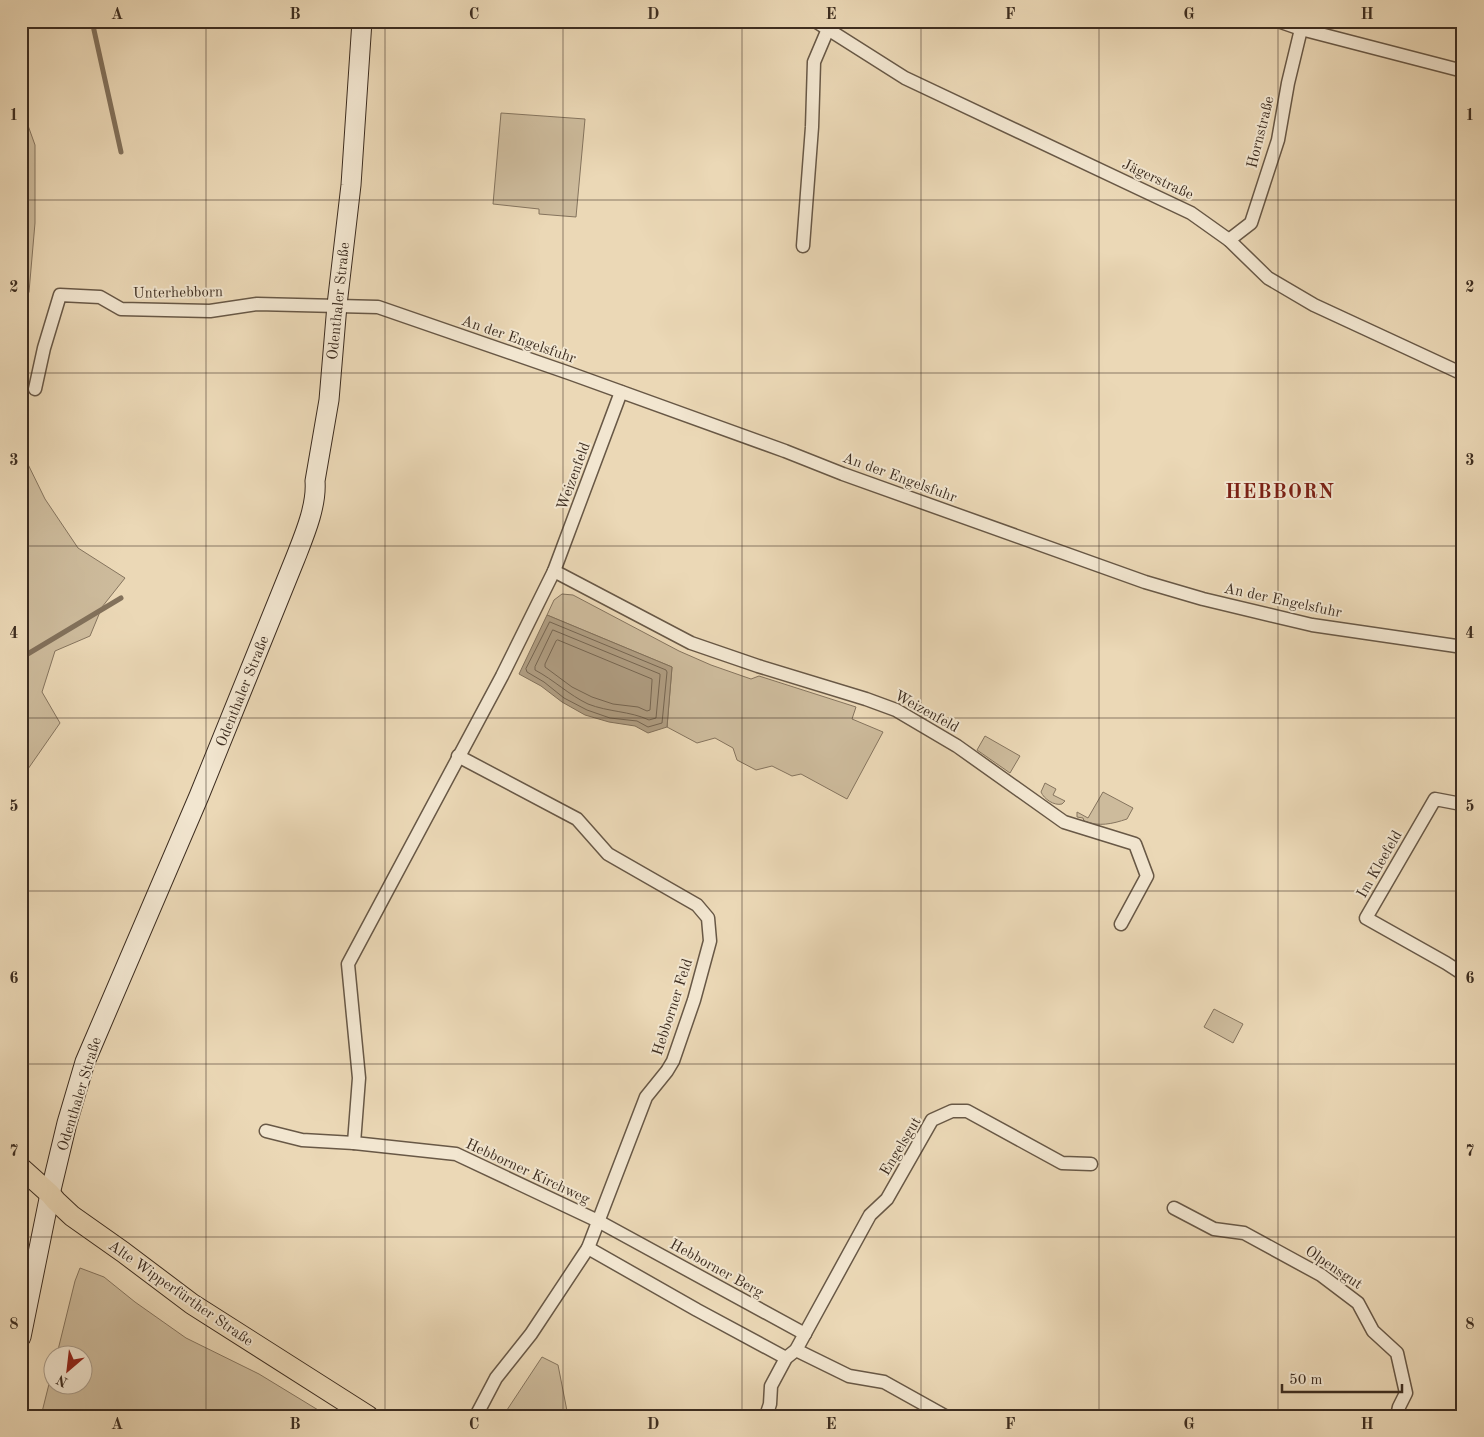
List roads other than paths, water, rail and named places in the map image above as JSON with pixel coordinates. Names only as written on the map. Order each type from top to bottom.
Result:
[{"type":"main road","name":"Odenthaler Straße","points":[[21,1337],[50,1194],[67,1123],[85,1062],[199,796],[304,536],[316,491],[315,481],[329,400],[337,305],[352,176],[362,21]]},
{"type":"main road","name":"Alte Wipperfürther Straße","points":[[21,1168],[78,1221],[192,1304],[368,1416]]},
{"type":"street","name":"Jägerstraße","points":[[815,21],[905,78],[1191,213],[1230,240],[1268,278],[1314,306],[1463,374]]},
{"type":"street","points":[[1278,21],[1302,25],[1463,71]]},
{"type":"street","name":"Hornstraße","points":[[1230,240],[1251,223],[1278,140],[1288,83],[1302,25]]},
{"type":"street","points":[[803,246],[812,127],[814,62],[828,29]]},
{"type":"street","name":"Unterhebborn","points":[[35,389],[44,348],[60,295],[100,297],[121,309],[210,311],[257,304],[337,305]]},
{"type":"street","name":"An der Engelsfuhr","points":[[337,305],[378,307],[621,392],[1145,582],[1203,599],[1312,625],[1463,647]]},
{"type":"street","name":"Weizenfeld","points":[[458,756],[502,676],[554,571],[621,392]]},
{"type":"street","name":"Weizenfeld","points":[[554,571],[691,643],[896,710],[956,746],[1064,822],[1135,844],[1147,876],[1121,924]]},
{"type":"street","points":[[354,1143],[359,1078],[348,964],[458,756]]},
{"type":"street","name":"Hebborner Feld","points":[[458,756],[576,819],[608,854],[697,905],[708,918],[710,941],[694,1000],[673,1061],[646,1097],[588,1248],[531,1334],[496,1378],[476,1416]]},
{"type":"street","name":"Im Kleefeld","points":[[1456,803],[1435,799],[1366,918],[1463,974]]},
{"type":"street","name":"Engelsgut","points":[[805,1334],[870,1215],[887,1199],[932,1120],[952,1111],[967,1111],[1062,1163],[1091,1164]]},
{"type":"street","name":"Hebborner Kirchweg","points":[[266,1131],[302,1140],[354,1143],[456,1154],[598,1221]]},
{"type":"street","name":"Olpensgut","points":[[1174,1208],[1214,1229],[1244,1233],[1321,1275],[1358,1303],[1372,1330],[1397,1353],[1406,1393],[1397,1416]]},
{"type":"street","name":"Hebborner Berg","points":[[598,1221],[805,1334]]},
{"type":"street","points":[[588,1248],[697,1310],[791,1354],[849,1376],[884,1382],[945,1416]]},
{"type":"street","points":[[766,1416],[770,1404],[771,1386],[805,1334]]},
{"type":"water","points":[[547,615],[672,667],[667,727],[648,733],[635,726],[609,722],[585,715],[519,674]]},
{"type":"waterway","points":[[92,21],[121,152]]},
{"type":"waterway","points":[[21,658],[121,598]]},
{"type":"district","name":"HEBBORN","points":[[1280,491]]}]
